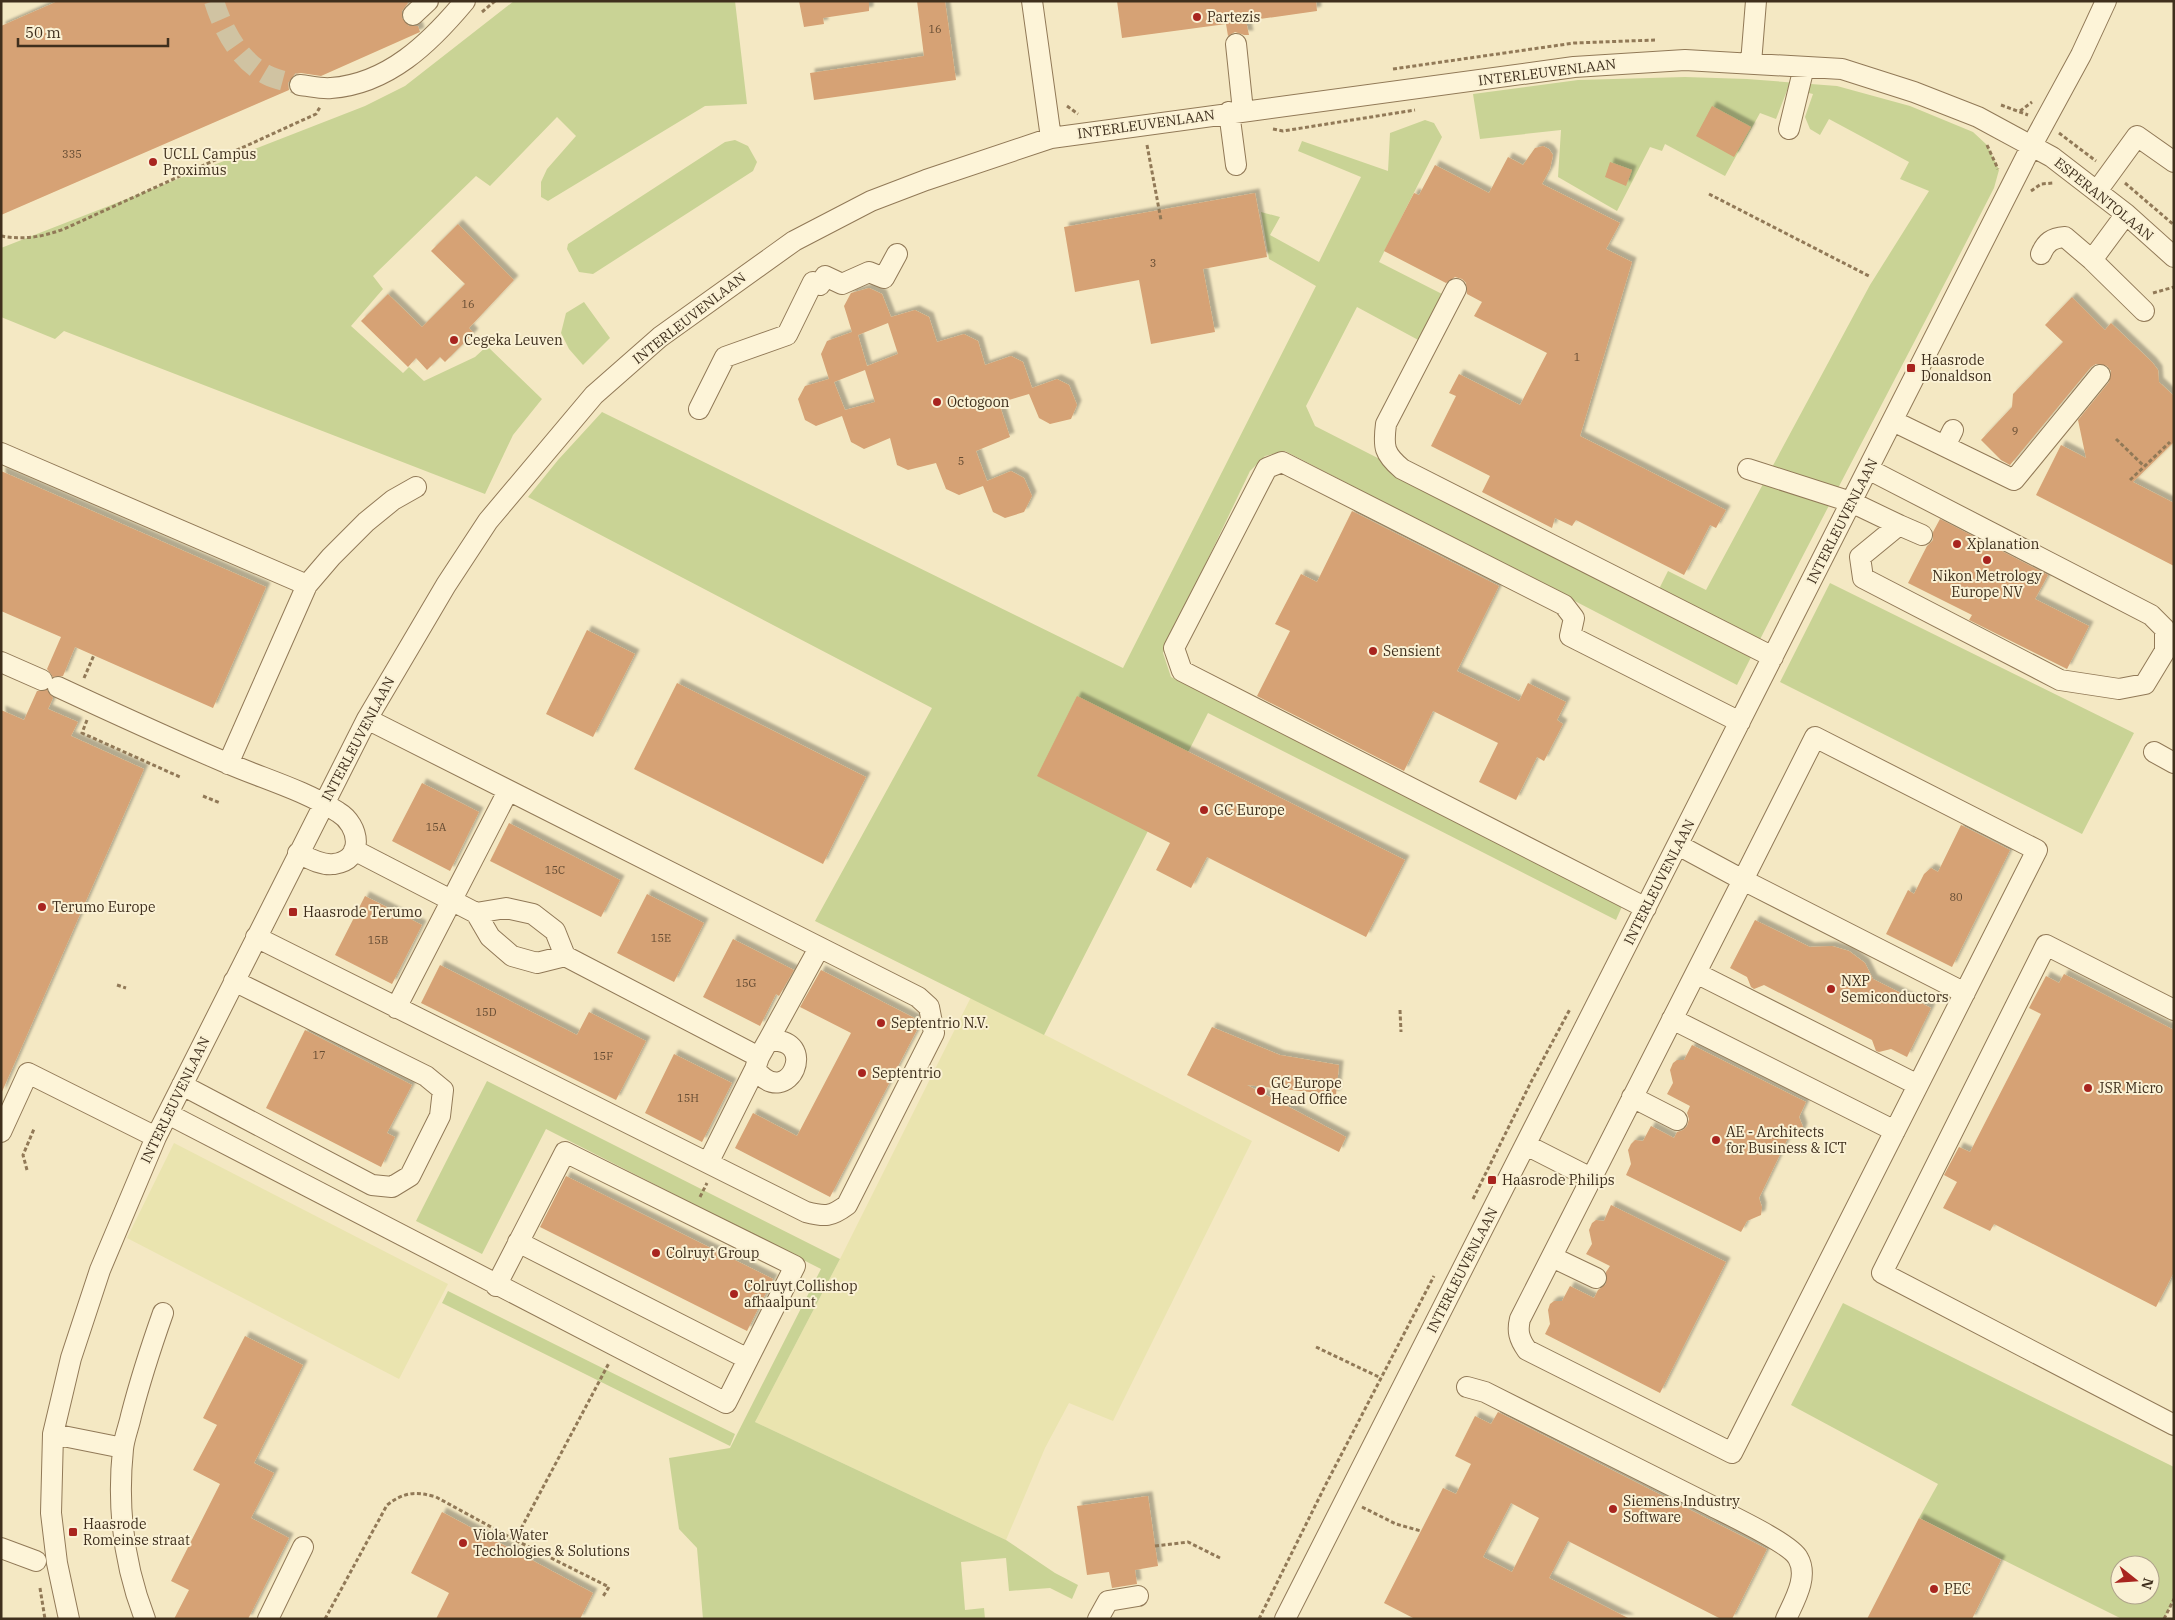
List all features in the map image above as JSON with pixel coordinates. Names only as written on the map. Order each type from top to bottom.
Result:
[{"type":"street","points":[[413,16],[428,1]]},
{"type":"street","points":[[300,85],[330,88],[360,83],[389,72],[415,54],[465,1]]},
{"type":"street","points":[[1032,1],[1050,129]]},
{"type":"street","points":[[1751,63],[1756,1]]},
{"type":"street","name":"INTERLEUVENLAAN","points":[[1285,1619],[2032,145],[2081,56],[2106,1]]},
{"type":"street","points":[[1236,44],[1236,165]]},
{"type":"street","name":"INTERLEUVENLAAN","points":[[69,1619],[57,1563],[51,1513],[53,1434],[71,1358],[100,1270],[156,1137],[367,719],[446,585],[488,521],[594,395],[660,337],[770,257],[820,226],[871,201],[1050,129],[1142,125],[1574,67],[1686,60],[1842,69],[1914,92],[1979,118],[2032,145]]},
{"type":"street","points":[[1789,129],[1804,67]]},
{"type":"street","points":[[2097,191],[2137,136],[2174,162]]},
{"type":"street","name":"ESPERANTOLAAN","points":[[2032,145],[2097,191],[2174,257]]},
{"type":"street","points":[[2092,260],[2126,214]]},
{"type":"street","points":[[2041,254],[2046,244],[2056,237],[2065,237],[2092,260],[2144,311]]},
{"type":"street","points":[[699,409],[725,357],[787,335],[813,282],[820,285],[825,276],[842,284],[869,272],[884,278],[897,254]]},
{"type":"street","points":[[1456,289],[1386,424],[1384,440],[1388,457],[1402,470],[1773,657]]},
{"type":"street","points":[[1893,421],[1949,438],[2014,480],[2100,375]]},
{"type":"street","points":[[1,453],[307,585]]},
{"type":"street","points":[[1646,908],[1182,671],[1174,648],[1178,640],[1267,468],[1282,462],[1564,605],[1574,618],[1570,636],[1740,722]]},
{"type":"street","points":[[1748,469],[1852,502],[1922,535]]},
{"type":"street","points":[[1860,556],[1862,578],[2060,680],[2119,689],[2145,684],[2165,651],[2165,629],[2151,615],[1868,469]]},
{"type":"street","points":[[228,764],[307,585],[331,557],[366,522],[393,500],[416,487]]},
{"type":"street","points":[[1860,556],[1899,525]]},
{"type":"street","points":[[1831,542],[1860,556]]},
{"type":"street","points":[[1,662],[228,764],[323,804],[339,812],[352,824],[357,837],[354,850],[345,861],[333,864],[315,861],[298,853]]},
{"type":"street","points":[[256,937],[806,1212],[824,1216],[838,1211],[847,1205],[934,1032],[929,1007],[918,998],[367,719]]},
{"type":"street","points":[[1815,737],[2038,850],[1732,1453],[1527,1350],[1521,1342],[1518,1330],[1520,1318],[1696,973],[1815,737]]},
{"type":"street","points":[[2154,752],[2174,763]]},
{"type":"street","points":[[396,1008],[508,791]]},
{"type":"street","points":[[1678,845],[1742,880],[1965,993]]},
{"type":"street","points":[[354,850],[476,913],[490,937],[512,956],[537,963],[565,956],[761,1056]]},
{"type":"street","points":[[476,913],[506,908],[533,914],[555,931],[565,956]]},
{"type":"street","points":[[2174,1010],[2046,945],[1882,1273],[2174,1425]]},
{"type":"street","points":[[712,1165],[761,1056],[819,948]]},
{"type":"street","points":[[1696,973],[1918,1086]]},
{"type":"street","points":[[182,1086],[372,1185],[392,1187],[410,1176],[432,1133],[440,1116],[443,1090],[426,1076],[234,982]]},
{"type":"street","points":[[1672,1018],[1895,1132]]},
{"type":"street","points":[[1,1132],[28,1073],[156,1137]]},
{"type":"street","points":[[1632,1097],[1677,1120]]},
{"type":"street","points":[[168,1114],[496,1286],[726,1403],[795,1266],[565,1152],[496,1286]]},
{"type":"street","points":[[1526,1145],[1591,1178]]},
{"type":"street","points":[[518,1242],[748,1359]]},
{"type":"street","points":[[1552,1257],[1596,1278]]},
{"type":"street","points":[[145,1619],[130,1572],[123,1532],[121,1504],[123,1448],[145,1363],[163,1313]]},
{"type":"street","points":[[1467,1387],[1485,1392],[1729,1515],[1782,1544],[1798,1556],[1803,1571],[1799,1589],[1786,1619]]},
{"type":"street","points":[[53,1434],[123,1448]]},
{"type":"street","points":[[268,1619],[303,1547]]},
{"type":"street","points":[[1,1548],[36,1561]]},
{"type":"street","points":[[1098,1619],[1108,1601],[1138,1596]]},
{"type":"path","points":[[1389,70],[1574,43],[1664,40]]},
{"type":"path","points":[[1,236],[30,238],[44,236],[64,229],[316,114],[330,88]]},
{"type":"path","points":[[1995,103],[2020,111]]},
{"type":"path","points":[[1266,128],[1283,131],[1424,108]]},
{"type":"path","points":[[1050,129],[1080,116]]},
{"type":"path","points":[[1142,125],[1161,220]]},
{"type":"path","points":[[1980,138],[1987,145],[1999,170],[1996,179]]},
{"type":"path","points":[[1709,194],[1869,276]]},
{"type":"path","points":[[2116,439],[2144,466]]},
{"type":"path","points":[[2130,480],[2170,442]]},
{"type":"path","points":[[83,681],[94,656]]},
{"type":"path","points":[[90,713],[82,734],[180,777]]},
{"type":"path","points":[[203,796],[220,804]]},
{"type":"path","points":[[117,985],[126,988]]},
{"type":"path","points":[[1400,1010],[1401,1032]]},
{"type":"path","points":[[27,1170],[23,1155],[34,1129]]},
{"type":"path","points":[[692,1214],[712,1165]]},
{"type":"path","points":[[515,1540],[617,1347]]},
{"type":"path","points":[[1316,1347],[1381,1378]]},
{"type":"path","points":[[324,1619],[387,1505],[398,1497],[409,1493],[422,1493],[436,1497],[515,1540],[609,1587],[602,1598]]},
{"type":"path","points":[[1347,1497],[1396,1524],[1422,1531]]},
{"type":"path","points":[[1155,1546],[1188,1542],[1222,1559]]},
{"type":"path","points":[[36,1561],[45,1619]]},
{"type":"path","points":[[2164,1619],[2174,1599]]},
{"type":"shaded area","points":[[971,997],[1252,1141],[1113,1421],[1069,1403],[1045,1448],[1006,1540],[755,1422],[840,1259]]},
{"type":"shaded area","points":[[174,1143],[448,1284],[399,1379],[127,1238]]},
{"type":"green space","points":[[514,1],[735,1],[747,104],[705,106],[548,201],[541,197],[541,182],[547,169],[576,136],[557,117],[490,186],[476,176],[373,276],[383,289],[351,326],[403,373],[409,367],[424,381],[475,357],[487,346],[542,399],[513,435],[485,494],[64,331],[55,339],[1,317],[1,248],[365,106],[405,86]]},
{"type":"green space","points":[[1685,77],[1747,79],[1837,86],[1910,106],[1973,132],[1987,145],[1999,170],[1994,188],[1737,685],[1285,451],[1265,456],[1250,471],[1163,653],[1171,677],[1624,902],[1616,920],[1208,713],[1044,1035],[815,921],[932,708],[528,497],[558,460],[602,412],[1123,668],[1316,286],[1269,259],[1261,212],[1280,217],[1270,235],[1319,262],[1361,177],[1298,151],[1302,141],[1388,171],[1390,133],[1425,120],[1434,123],[1442,137],[1379,262],[1444,295],[1422,342],[1357,307],[1306,406],[1315,426],[1654,599],[1668,571],[1706,590],[1870,285],[1929,191],[1900,179],[1909,162],[1829,119],[1820,135],[1810,129],[1805,117],[1813,94],[1788,88],[1776,119],[1760,113],[1725,176],[1665,144],[1662,151],[1650,147],[1617,211],[1558,177],[1561,130],[1480,139],[1473,94],[1578,80]]},
{"type":"green space","points":[[735,140],[748,146],[757,162],[753,171],[593,274],[579,272],[567,249],[568,244],[725,142]]},
{"type":"green space","points":[[584,302],[610,338],[583,365],[569,349],[561,333],[566,313]]},
{"type":"green space","points":[[1830,583],[2134,733],[2082,834],[1780,682]]},
{"type":"green space","points":[[487,1081],[840,1259],[755,1422],[1006,1540],[1055,1573],[1078,1585],[1072,1599],[1050,1588],[1009,1591],[1006,1558],[961,1562],[965,1610],[984,1608],[985,1619],[703,1619],[697,1548],[679,1529],[669,1458],[730,1448],[821,1269],[546,1129],[482,1254],[416,1221]]},
{"type":"green space","points":[[448,1291],[735,1434],[730,1446],[442,1303]]},
{"type":"green space","points":[[1843,1303],[2174,1467],[2174,1599],[2164,1619],[2122,1619],[1919,1518],[1938,1484],[1791,1405]]},
{"type":"building","points":[[58,1],[407,1],[408,3],[402,11],[402,18],[409,26],[418,26],[420,32],[321,76],[295,74],[288,83],[289,90],[1,215],[1,26]]},
{"type":"building","points":[[799,1],[869,1],[869,11],[823,18],[824,24],[804,27]]},
{"type":"building","points":[[917,1],[945,1],[956,80],[814,100],[810,73],[924,56]]},
{"type":"building","name":"Partezis","points":[[1117,1],[1316,1],[1317,11],[1246,21],[1249,35],[1235,32],[1228,36],[1226,24],[1122,38]]},
{"type":"building","points":[[1712,106],[1751,127],[1734,157],[1696,136]]},
{"type":"building","points":[[1543,146],[1549,149],[1553,155],[1550,169],[1542,184],[1620,223],[1606,249],[1632,262],[1580,436],[1726,510],[1716,528],[1710,525],[1684,575],[1576,520],[1572,526],[1555,518],[1552,528],[1482,492],[1490,476],[1431,446],[1456,396],[1449,393],[1459,374],[1520,405],[1547,353],[1474,316],[1482,302],[1467,294],[1466,283],[1462,279],[1455,277],[1446,283],[1384,251],[1414,193],[1419,195],[1435,165],[1489,193],[1508,157],[1523,165],[1535,148]]},
{"type":"building","points":[[1610,162],[1632,170],[1626,186],[1605,177]]},
{"type":"building","points":[[1255,193],[1267,257],[1203,269],[1215,332],[1151,344],[1139,280],[1075,292],[1064,227]]},
{"type":"building","points":[[458,224],[514,280],[469,328],[474,333],[445,362],[440,357],[427,370],[416,358],[408,367],[361,321],[388,294],[422,327],[465,284],[431,251]]},
{"type":"building","name":"Octogoon","points":[[869,288],[882,294],[891,317],[915,310],[929,317],[937,342],[964,334],[978,341],[985,365],[1011,356],[1023,362],[1032,388],[1057,379],[1069,385],[1077,405],[1071,419],[1050,424],[1039,418],[1029,394],[999,403],[1010,437],[976,451],[987,481],[1011,471],[1024,478],[1032,496],[1024,512],[1005,518],[993,512],[983,486],[959,495],[946,489],[936,463],[908,470],[897,465],[890,438],[864,449],[851,442],[842,416],[816,426],[805,420],[798,399],[805,386],[829,379],[821,354],[827,341],[852,332],[844,306],[851,293]],"holes":[[[888,323],[898,354],[867,366],[858,335]],[[865,370],[875,402],[845,410],[834,382]]]},
{"type":"building","points":[[2072,297],[2105,330],[2111,323],[2152,362],[2158,370],[2159,382],[2174,396],[2174,442],[2133,482],[2174,503],[2174,566],[2036,495],[2061,445],[2086,458],[2078,420],[2109,382],[2111,371],[2107,366],[2096,364],[2091,367],[2010,465],[2001,460],[1981,440],[2012,407],[2013,394],[2063,342],[2045,325]]},
{"type":"building","points":[[1,471],[266,587],[213,708],[75,647],[63,676],[53,677],[47,669],[61,637],[1,611]]},
{"type":"building","name":"Sensient","points":[[1352,511],[1499,586],[1457,671],[1519,701],[1528,683],[1566,702],[1557,720],[1563,724],[1544,761],[1537,757],[1516,800],[1479,782],[1498,743],[1433,711],[1404,771],[1257,696],[1290,631],[1275,624],[1301,574],[1317,582]]},
{"type":"building","points":[[1940,519],[2048,575],[2035,599],[2089,626],[2067,669],[1969,620],[1972,615],[1908,583],[1927,546],[1933,540],[1933,532]]},
{"type":"building","points":[[587,630],[635,654],[593,737],[546,714]]},
{"type":"building","points":[[677,683],[866,777],[823,864],[634,769]]},
{"type":"building","points":[[47,690],[53,698],[48,709],[78,722],[71,736],[144,769],[1,1094],[1,710],[24,720],[37,691]]},
{"type":"building","name":"GC Europe","points":[[1077,696],[1405,860],[1366,937],[1207,857],[1191,888],[1156,870],[1170,843],[1037,776]]},
{"type":"building","points":[[422,783],[479,812],[450,871],[392,841]]},
{"type":"building","points":[[509,823],[620,880],[601,917],[490,861]]},
{"type":"building","points":[[1961,825],[2010,850],[1952,967],[1886,934],[1908,890],[1914,894],[1924,874],[1931,868],[1938,872]]},
{"type":"building","points":[[647,894],[704,923],[674,982],[617,953]]},
{"type":"building","points":[[365,896],[422,925],[392,984],[335,955]]},
{"type":"building","name":"NXP Semiconductors","points":[[1755,920],[1810,947],[1832,946],[1849,951],[1865,963],[1873,979],[1931,1008],[1907,1057],[1891,1049],[1876,1051],[1872,1040],[1764,985],[1754,989],[1751,987],[1747,977],[1730,968]]},
{"type":"building","points":[[733,939],[794,970],[779,996],[776,994],[760,1026],[703,997]]},
{"type":"building","points":[[440,965],[577,1035],[589,1012],[646,1041],[616,1100],[421,1003]]},
{"type":"building","name":"Septentrio","points":[[821,970],[920,1021],[830,1197],[735,1148],[753,1113],[797,1136],[851,1033],[800,1007]]},
{"type":"building","name":"JSR Micro","points":[[2064,974],[2174,1030],[2174,1272],[2156,1307],[1994,1224],[1990,1231],[1943,1208],[1957,1182],[1944,1175],[1959,1147],[1970,1152],[2041,1014],[2029,1008],[2046,976],[2059,983]]},
{"type":"building","name":"GC Europe Head Office","points":[[1212,1027],[1280,1055],[1339,1065],[1336,1095],[1247,1085],[1346,1137],[1339,1152],[1187,1075]]},
{"type":"building","points":[[305,1030],[412,1085],[387,1133],[395,1137],[381,1167],[266,1108]]},
{"type":"building","name":"AE - Architects for Business & ICT","points":[[1692,1045],[1806,1102],[1799,1117],[1803,1127],[1801,1134],[1787,1140],[1759,1198],[1762,1207],[1761,1215],[1747,1221],[1741,1232],[1626,1175],[1631,1164],[1628,1150],[1631,1144],[1635,1140],[1643,1141],[1651,1126],[1674,1138],[1677,1132],[1687,1126],[1689,1119],[1687,1113],[1690,1106],[1667,1094],[1673,1083],[1670,1070],[1673,1063],[1677,1060],[1684,1060]]},
{"type":"building","points":[[674,1054],[732,1083],[702,1142],[645,1113]]},
{"type":"building","name":"Colruyt Group","points":[[566,1176],[773,1279],[747,1331],[540,1227]]},
{"type":"building","points":[[1611,1205],[1726,1262],[1660,1393],[1545,1334],[1550,1324],[1548,1310],[1550,1304],[1554,1301],[1562,1301],[1570,1286],[1594,1298],[1598,1290],[1606,1284],[1606,1272],[1610,1266],[1586,1254],[1592,1244],[1589,1230],[1592,1223],[1596,1220],[1604,1221]]},
{"type":"building","points":[[245,1336],[303,1365],[254,1463],[274,1473],[251,1518],[289,1538],[248,1619],[174,1619],[189,1590],[171,1581],[220,1484],[193,1470],[217,1425],[203,1418]]},
{"type":"building","name":"Siemens Industry Software","points":[[1498,1412],[1767,1549],[1732,1619],[1721,1619],[1568,1541],[1549,1578],[1630,1619],[1415,1619],[1384,1603],[1443,1488],[1456,1494],[1471,1464],[1455,1456],[1475,1416],[1491,1424]],"holes":[[[1511,1503],[1539,1518],[1512,1572],[1483,1557]]]},
{"type":"building","points":[[1148,1496],[1158,1566],[1135,1570],[1137,1584],[1112,1588],[1109,1572],[1087,1575],[1077,1506]]},
{"type":"building","name":"Viola Water Techologies & Solutions","points":[[442,1512],[593,1593],[580,1619],[436,1619],[449,1593],[411,1573]]},
{"type":"building","name":"PEC","points":[[1919,1518],[2001,1560],[1972,1619],[1867,1619]]},
{"type":"tunnel","points":[[214,1],[227,33],[240,53],[248,61],[267,75],[300,85]]},
{"type":"place","name":"Partezis","points":[[1197,17]]},
{"type":"place","name":"UCLL Campus Proximus","points":[[153,162]]},
{"type":"place","name":"Cegeka Leuven","points":[[454,340]]},
{"type":"place","name":"Haasrode Donaldson","points":[[1911,368]]},
{"type":"place","name":"Octogoon","points":[[937,402]]},
{"type":"place","name":"Xplanation","points":[[1957,544]]},
{"type":"place","name":"Nikon Metrology Europe NV","points":[[1987,560]]},
{"type":"place","name":"Sensient","points":[[1373,651]]},
{"type":"place","name":"GC Europe","points":[[1204,810]]},
{"type":"place","name":"Terumo Europe","points":[[42,907]]},
{"type":"place","name":"Haasrode Terumo","points":[[293,912]]},
{"type":"place","name":"NXP Semiconductors","points":[[1831,989]]},
{"type":"place","name":"Septentrio N.V.","points":[[881,1023]]},
{"type":"place","name":"Septentrio","points":[[862,1073]]},
{"type":"place","name":"JSR Micro","points":[[2088,1088]]},
{"type":"place","name":"GC Europe Head Office","points":[[1261,1091]]},
{"type":"place","name":"AE - Architects for Business & ICT","points":[[1716,1140]]},
{"type":"place","name":"Haasrode Philips","points":[[1492,1180]]},
{"type":"place","name":"Colruyt Group","points":[[656,1253]]},
{"type":"place","name":"Colruyt Collishop afhaalpunt","points":[[734,1294]]},
{"type":"place","name":"Siemens Industry Software","points":[[1613,1509]]},
{"type":"place","name":"Haasrode Romeinse straat","points":[[73,1532]]},
{"type":"place","name":"Viola Water Techologies & Solutions","points":[[463,1543]]},
{"type":"place","name":"PEC","points":[[1934,1589]]}]
